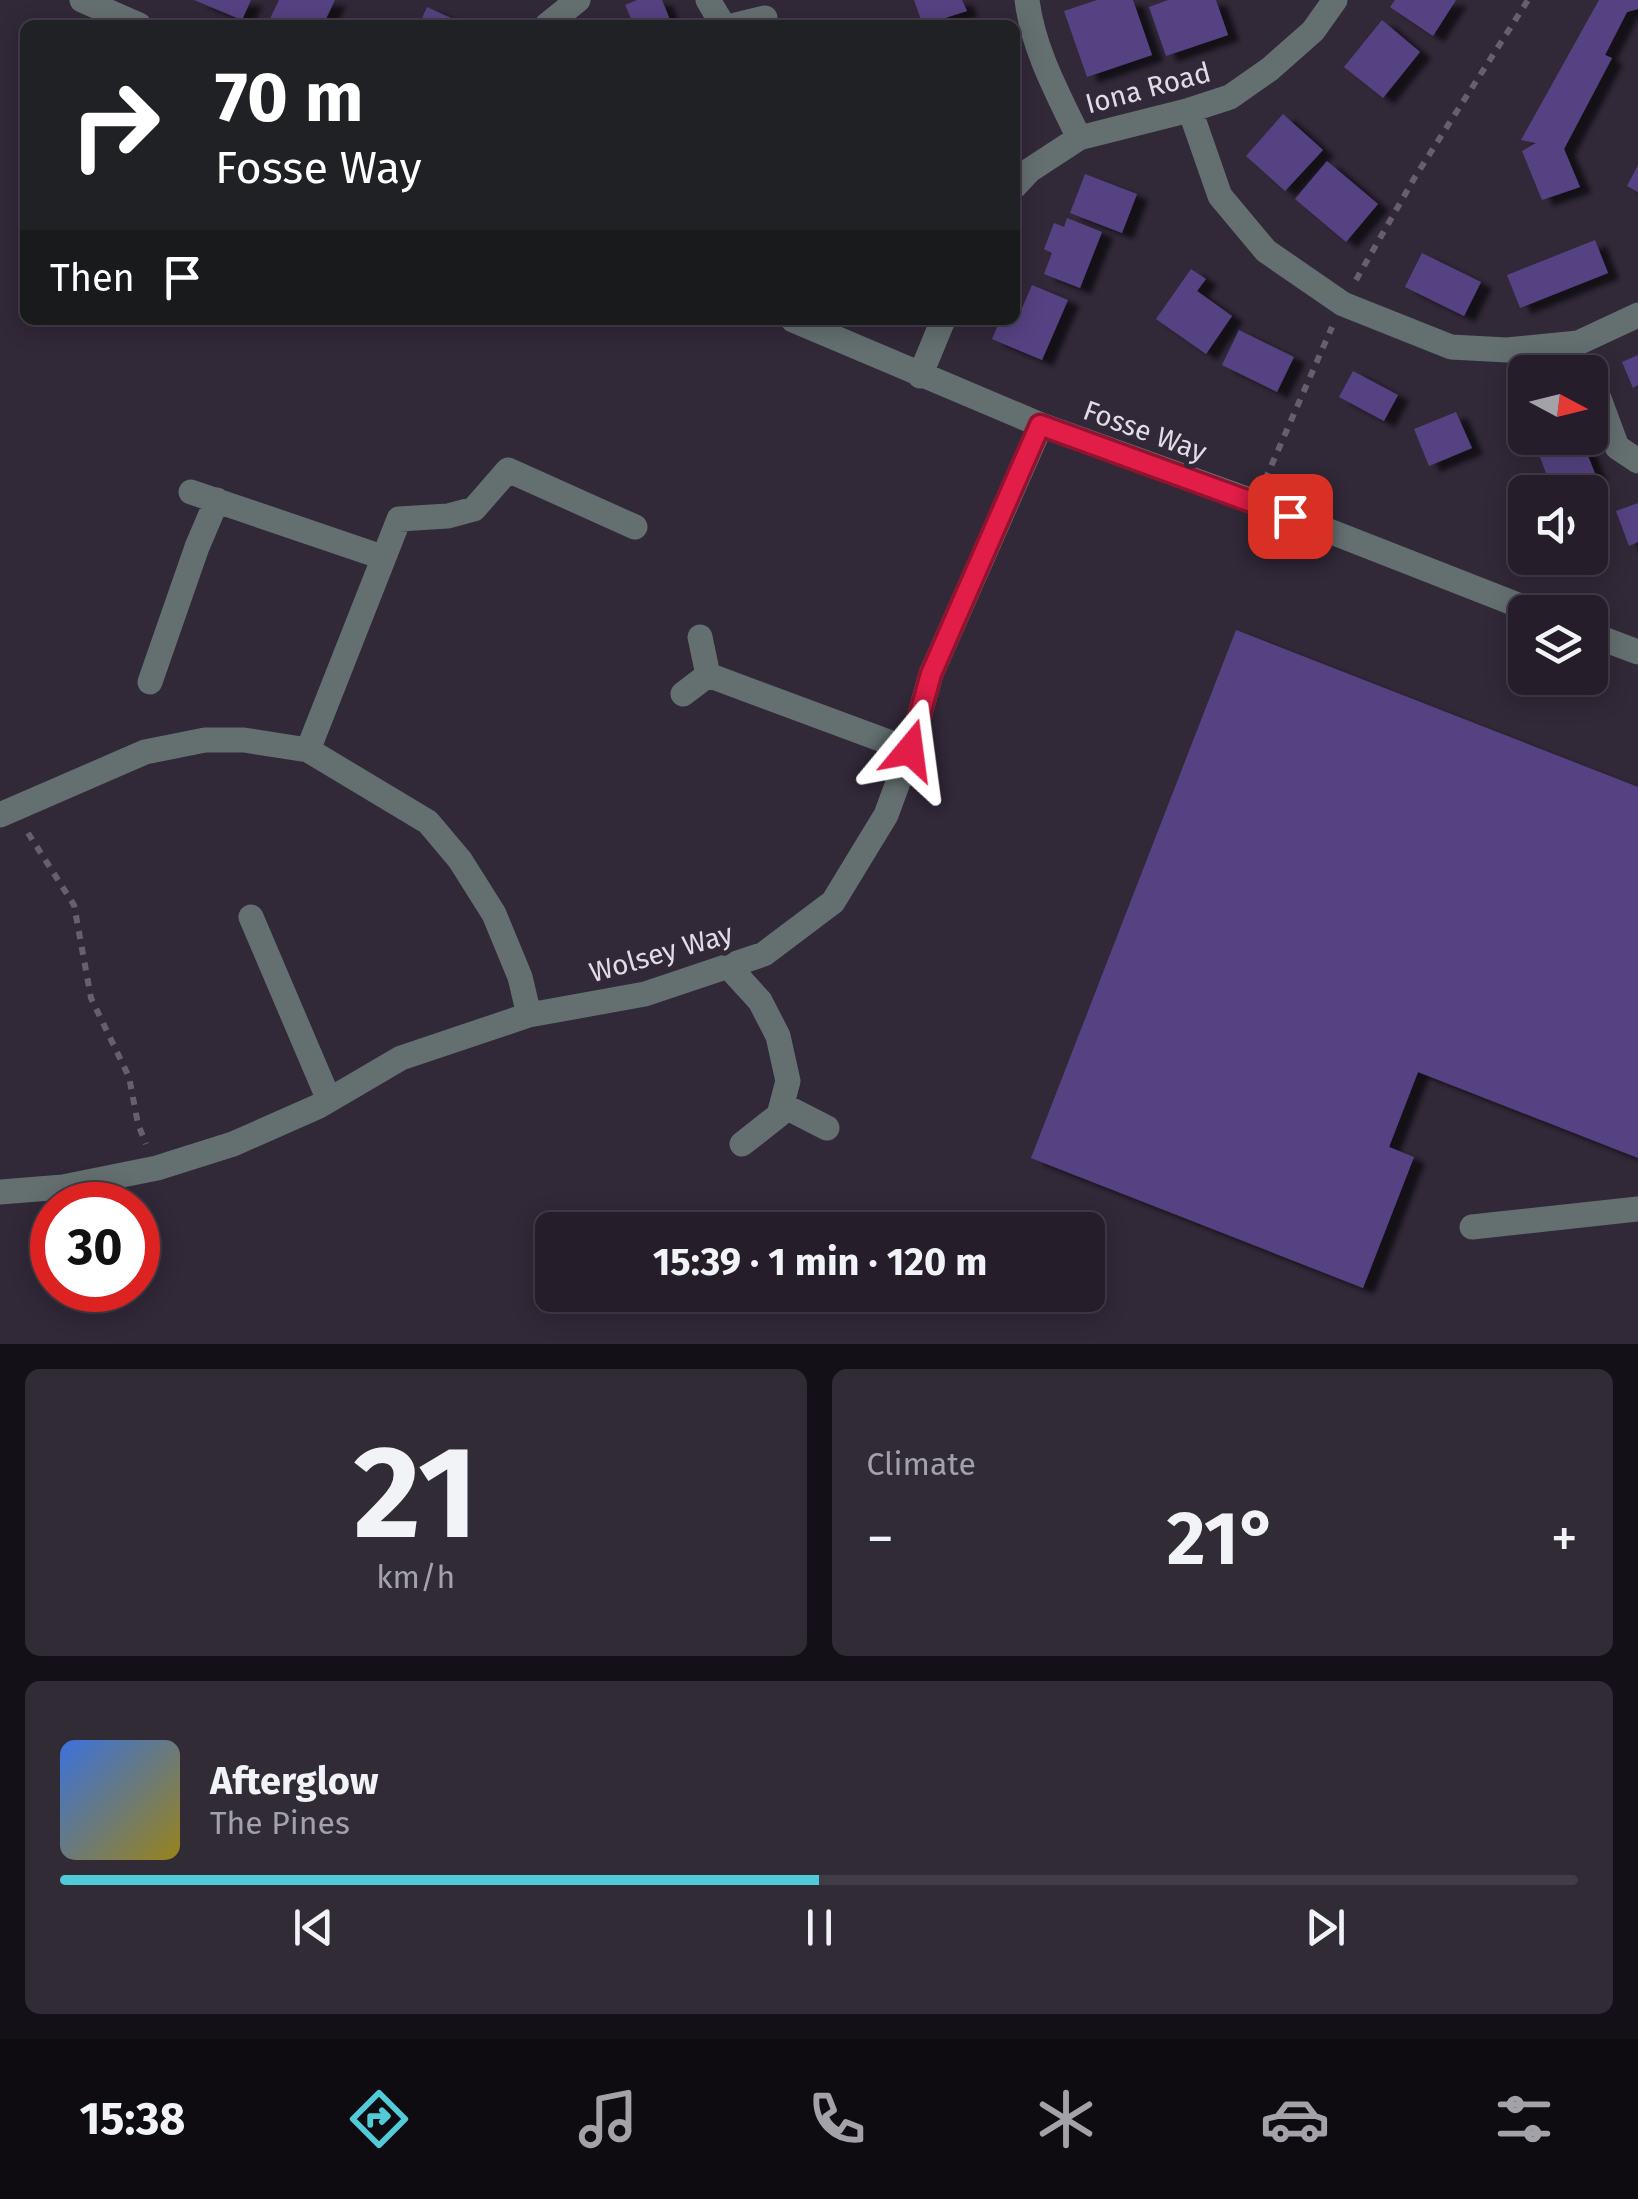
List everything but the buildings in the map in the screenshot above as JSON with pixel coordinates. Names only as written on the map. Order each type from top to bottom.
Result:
[{"type":"street","points":[[82,0],[128,20]]},
{"type":"street","points":[[552,20],[578,0]]},
{"type":"street","points":[[1027,0],[1030,22],[1048,72],[1079,138]]},
{"type":"street","name":"Iona Road","points":[[1020,181],[1079,138],[1230,97],[1270,69],[1313,30],[1334,0]]},
{"type":"street","points":[[756,20],[764,18]]},
{"type":"street","points":[[1190,110],[1220,196],[1266,251],[1343,304],[1451,347],[1507,350],[1578,343],[1638,315]]},
{"type":"street","name":"Fosse Way","points":[[804,325],[1040,425],[1255,502],[1508,601]]},
{"type":"street","points":[[920,376],[941,325]]},
{"type":"street","points":[[1578,343],[1583,355]]},
{"type":"street","points":[[1608,422],[1617,447],[1638,461]]},
{"type":"street","name":"Wolsey Way","points":[[0,1192],[64,1187],[157,1168],[233,1144],[329,1100],[401,1058],[529,1015],[645,994],[764,954],[833,902],[886,816],[931,674],[1040,425]]},
{"type":"street","points":[[308,750],[399,519],[448,516],[474,509],[508,470],[636,526]]},
{"type":"street","points":[[191,492],[382,557]]},
{"type":"street","points":[[150,682],[216,500]]},
{"type":"street","points":[[700,638],[708,675]]},
{"type":"street","points":[[1608,641],[1638,652]]},
{"type":"street","points":[[708,675],[910,750]]},
{"type":"street","points":[[683,694],[708,675]]},
{"type":"street","points":[[7,813],[145,752],[190,743],[244,740],[308,750],[428,822],[449,847],[494,914],[520,977],[529,1015]]},
{"type":"street","points":[[252,917],[329,1100]]},
{"type":"street","points":[[729,967],[760,1001],[778,1036],[788,1081],[784,1106],[778,1115],[742,1144]]},
{"type":"street","points":[[784,1106],[827,1128]]},
{"type":"street","points":[[1472,1227],[1638,1209]]},
{"type":"path","points":[[1255,502],[1343,304],[1416,176],[1528,0]]},
{"type":"path","points":[[7,813],[74,906],[91,998],[129,1077],[138,1124],[157,1168]]},
{"type":"route","points":[[910,750],[931,674],[1040,425],[1290,516]]}]
